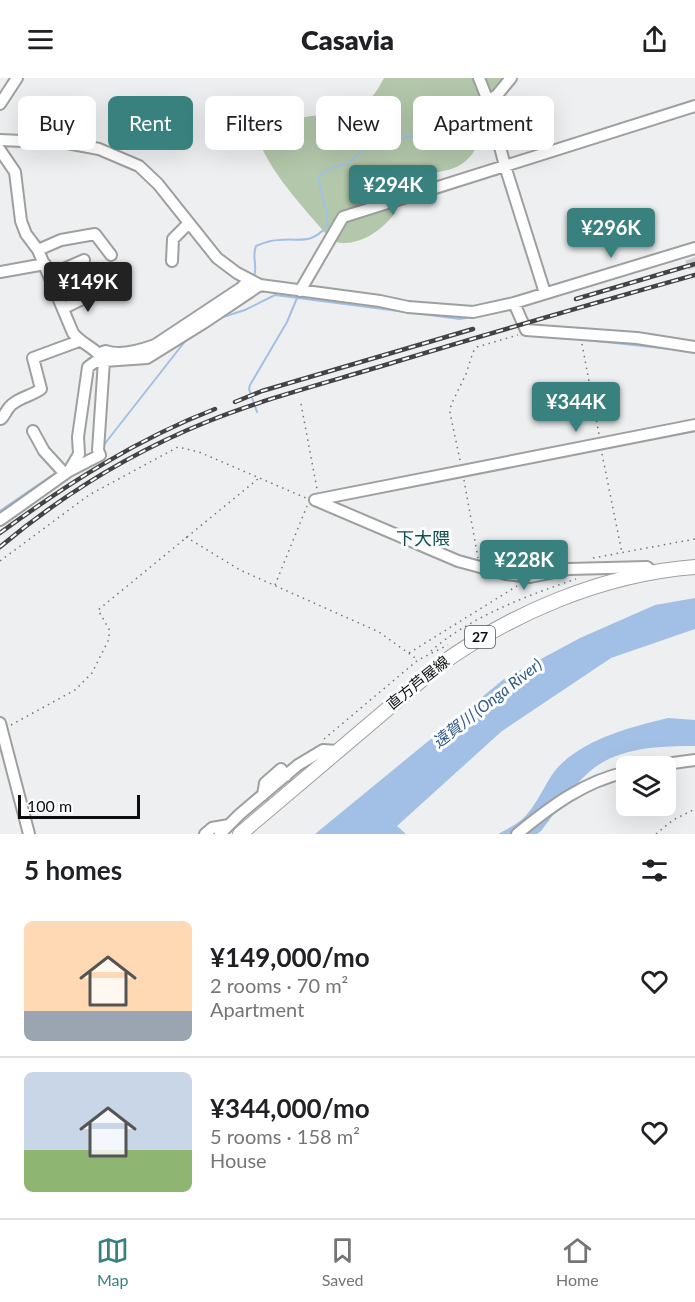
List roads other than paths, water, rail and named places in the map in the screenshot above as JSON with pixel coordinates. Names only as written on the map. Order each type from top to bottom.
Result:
[{"type":"main road","name":"直方芦屋線","points":[[235,830],[336,751],[437,667],[504,623],[539,608],[623,579],[695,567]]},
{"type":"street","points":[[0,104],[17,78]]},
{"type":"street","points":[[479,78],[486,96]]},
{"type":"street","points":[[495,96],[511,78]]},
{"type":"street","points":[[300,291],[343,217],[695,106]]},
{"type":"street","points":[[0,140],[67,143],[99,149],[122,157],[139,166],[158,184],[217,258],[237,273],[255,282],[300,291],[380,301],[408,308],[473,312],[514,303],[690,253]]},
{"type":"street","points":[[0,150],[15,172],[21,221],[26,234],[38,250],[73,333],[79,341],[102,357]]},
{"type":"street","points":[[501,150],[545,293]]},
{"type":"street","points":[[172,261],[173,239],[189,222]]},
{"type":"street","points":[[38,250],[61,240],[95,234],[111,255]]},
{"type":"street","points":[[0,272],[47,270],[84,260]]},
{"type":"street","points":[[67,472],[79,454],[78,437],[88,367],[102,357],[106,351],[139,350],[185,330],[255,282]]},
{"type":"street","points":[[64,308],[99,291]]},
{"type":"street","points":[[514,303],[526,330],[637,338],[695,346]]},
{"type":"street","points":[[1,419],[14,402],[41,389],[33,358],[79,341]]},
{"type":"street","points":[[0,520],[67,472],[100,455],[98,450],[102,357]]},
{"type":"street","points":[[654,573],[648,567],[578,569],[530,577],[480,567],[458,561],[315,500],[695,425]]},
{"type":"street","points":[[33,431],[44,451],[67,472]]},
{"type":"street","points":[[1,726],[29,834]]},
{"type":"street","points":[[220,834],[235,830],[263,795],[298,765],[323,750],[336,751]]},
{"type":"street","points":[[676,762],[695,759]]},
{"type":"street","points":[[517,834],[562,799],[616,775]]},
{"type":"street","points":[[204,834],[212,828],[235,830]]},
{"type":"water","name":"遠賀川 (Onga River)","points":[[695,598],[695,629],[611,658],[502,731],[397,826],[406,834],[315,834],[504,679],[580,638],[655,605]]},
{"type":"water","points":[[668,718],[695,720],[695,746],[638,750],[611,758],[599,764],[581,779],[537,834],[498,834],[525,817],[557,769],[573,754],[612,734]]},
{"type":"waterway","points":[[253,279],[256,246],[273,241],[310,238],[316,236],[327,226],[327,213],[319,176],[330,168],[347,164],[378,138],[397,140],[413,135]]},
{"type":"waterway","points":[[103,446],[186,340],[223,317],[245,310],[275,295],[460,319],[488,314]]},
{"type":"waterway","points":[[257,412],[249,389],[250,385],[287,322],[297,298]]},
{"type":"waterway","points":[[587,340],[680,350]]},
{"type":"waterway","points":[[86,364],[88,359],[95,356]]},
{"type":"waterway","points":[[0,511],[57,472]]},
{"type":"tunnel","points":[[690,259],[695,274]]},
{"type":"railway","points":[[576,299],[695,264]]},
{"type":"railway","points":[[0,547],[74,492],[126,460],[209,421],[301,390],[695,275]]},
{"type":"railway","points":[[235,402],[262,391],[473,329]]},
{"type":"railway","points":[[0,533],[51,497],[130,448],[215,409]]},
{"type":"district","name":"下大隈","points":[[423,539]]}]
